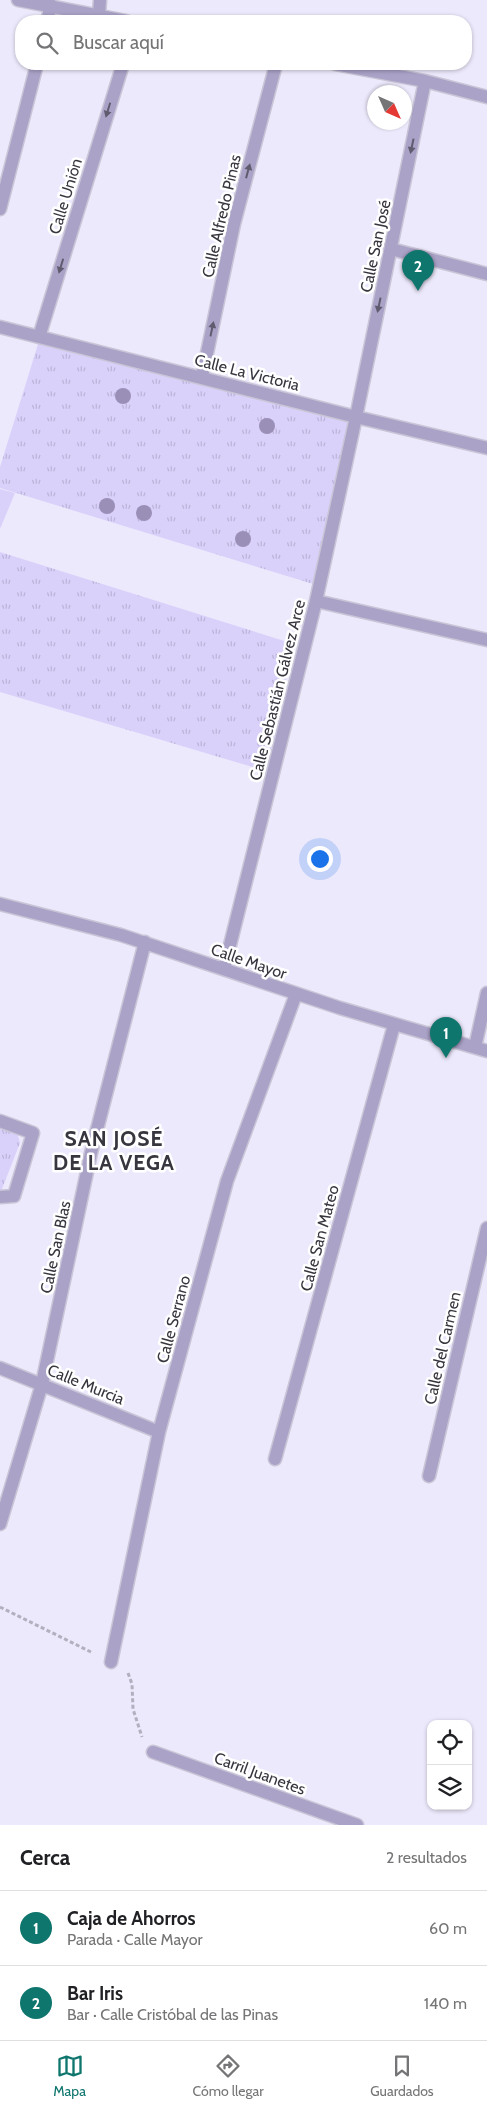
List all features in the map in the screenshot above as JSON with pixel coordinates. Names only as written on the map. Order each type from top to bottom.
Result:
[{"type":"street","points":[[18,0],[95,15]]},
{"type":"street","points":[[100,0],[100,15]]},
{"type":"street","points":[[49,15],[51,6]]},
{"type":"street","points":[[0,210],[35,70]]},
{"type":"street","name":"Calle Unión","points":[[39,337],[121,70]]},
{"type":"street","name":"Calle Alfredo Pinas","points":[[202,377],[234,224],[274,70]]},
{"type":"street","points":[[367,70],[425,81],[487,97]]},
{"type":"street","name":"Calle San José","points":[[356,417],[425,81]]},
{"type":"street","points":[[391,250],[487,274]]},
{"type":"street","name":"Calle La Victoria","points":[[0,327],[356,417],[487,448]]},
{"type":"street","name":"Calle Sebastián Gálvez Arce","points":[[224,969],[316,601],[356,417]]},
{"type":"street","points":[[316,601],[487,640]]},
{"type":"street","name":"Calle Mayor","points":[[0,904],[145,942],[296,994],[394,1025],[481,1049]]},
{"type":"street","name":"Calle San Blas","points":[[0,1524],[42,1384],[92,1153],[145,942]]},
{"type":"street","points":[[481,1049],[487,993]]},
{"type":"street","name":"Calle Serrano","points":[[111,1662],[159,1432],[227,1181],[296,994]]},
{"type":"street","name":"Calle San Mateo","points":[[275,1459],[394,1025]]},
{"type":"street","points":[[0,1120],[33,1133],[14,1196],[0,1196]]},
{"type":"street","name":"Calle del Carmen","points":[[429,1476],[487,1228]]},
{"type":"street","name":"Calle Murcia","points":[[0,1368],[159,1432]]},
{"type":"street","name":"Carril Juanetes","points":[[153,1752],[333,1821],[357,1825]]},
{"type":"green space","points":[[39,341],[352,420],[313,584],[0,488],[0,467]]},
{"type":"green space","points":[[0,489],[15,493],[0,529]]},
{"type":"green space","points":[[0,552],[294,644],[266,771],[0,692]]},
{"type":"green space","points":[[0,1127],[17,1132],[20,1143],[0,1194]]},
{"type":"place","name":"Bar Iris","points":[[418,291]]},
{"type":"place","name":"Caja de Ahorros","points":[[446,1058]]},
{"type":"district","name":"SAN JOSÉ DE LA VEGA","points":[[114,1151]]}]
